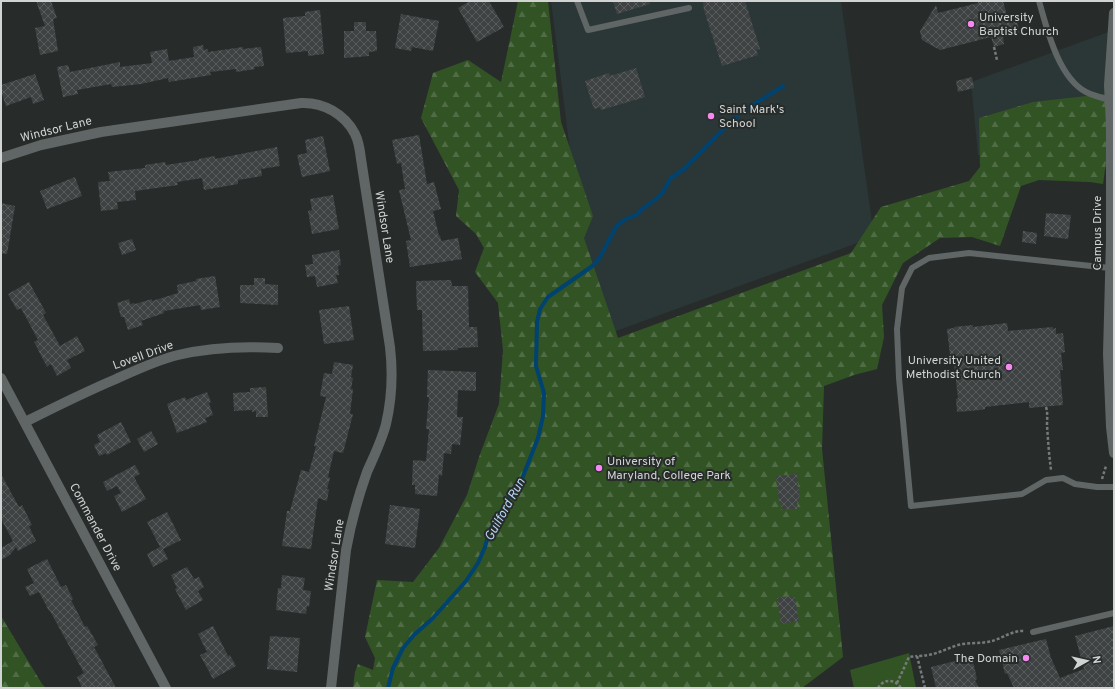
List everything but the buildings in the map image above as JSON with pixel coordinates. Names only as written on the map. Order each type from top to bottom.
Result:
[{"type":"street","name":"Campus Drive","points":[[1114,13],[1110,69],[1110,268],[1108,354],[1111,427],[1114,453]]},
{"type":"street","name":"Windsor Lane","points":[[1,158],[41,145],[101,132],[301,103],[313,103],[323,106],[335,112],[351,126],[358,140],[361,159],[390,347],[392,391],[386,425],[362,487],[348,538],[331,688]]},
{"type":"street","name":"Lovell Drive","points":[[26,422],[65,402],[133,371],[177,355],[233,347],[278,348]]},
{"type":"street","name":"Commander Drive","points":[[1,378],[26,422],[166,688]]},
{"type":"lane","points":[[577,1],[588,30],[689,8]]},
{"type":"lane","points":[[1039,1],[1051,43],[1065,70],[1077,86],[1086,92],[1110,100]]},
{"type":"lane","points":[[1110,268],[970,253],[929,258],[912,268],[902,288],[897,329],[899,378],[911,506],[1022,494],[1046,480],[1063,478],[1075,484],[1097,487],[1114,487]]},
{"type":"lane","points":[[1033,632],[1114,613]]},
{"type":"path","points":[[994,47],[997,60]]},
{"type":"path","points":[[1046,407],[1048,413],[1047,430],[1051,472]]},
{"type":"path","points":[[1096,481],[1102,480],[1106,466]]},
{"type":"path","points":[[897,683],[909,657],[937,654],[959,645],[991,641],[1013,632],[1023,630],[1033,632]]},
{"type":"path","points":[[916,656],[925,688]]},
{"type":"path","points":[[878,688],[883,682],[888,680],[897,683],[901,688]]},
{"type":"shaded area","name":"Saint Mark's School","points":[[551,1],[841,1],[874,237],[594,339]]},
{"type":"shaded area","points":[[1114,30],[1111,170],[978,155],[971,82]]},
{"type":"green space","points":[[518,1],[548,1],[561,122],[593,216],[584,238],[618,338],[851,253],[881,207],[969,181],[980,167],[979,118],[1033,102],[1114,93],[1103,184],[1039,180],[1021,186],[1000,246],[972,237],[940,238],[903,263],[882,305],[884,337],[877,369],[854,375],[824,386],[822,449],[843,657],[802,688],[353,688],[355,672],[358,664],[373,670],[375,658],[365,637],[377,580],[413,582],[439,548],[467,495],[479,457],[499,404],[503,350],[498,303],[475,272],[484,248],[476,234],[456,216],[459,190],[421,118],[433,73],[468,60],[501,82]]},
{"type":"green space","points":[[1,616],[42,684],[46,688],[1,688]]},
{"type":"green space","points":[[909,653],[916,688],[854,688],[850,670]]},
{"type":"waterway","name":"Guilford Run","points":[[388,688],[393,668],[403,648],[414,635],[433,618],[466,581],[478,563],[485,547],[489,532],[511,494],[520,484],[538,438],[543,416],[544,393],[536,366],[537,322],[540,309],[548,297],[591,267],[599,259],[616,227],[624,220],[638,214],[661,195],[671,178],[684,169],[732,120],[746,109],[783,86]]},
{"type":"place","name":"University Baptist Church","points":[[971,24]]},
{"type":"place","name":"Saint Mark's School","points":[[711,116]]},
{"type":"place","name":"University United Methodist Church","points":[[1009,367]]},
{"type":"place","name":"University of Maryland, College Park","points":[[599,468]]},
{"type":"place","name":"The Domain","points":[[1026,658]]}]
